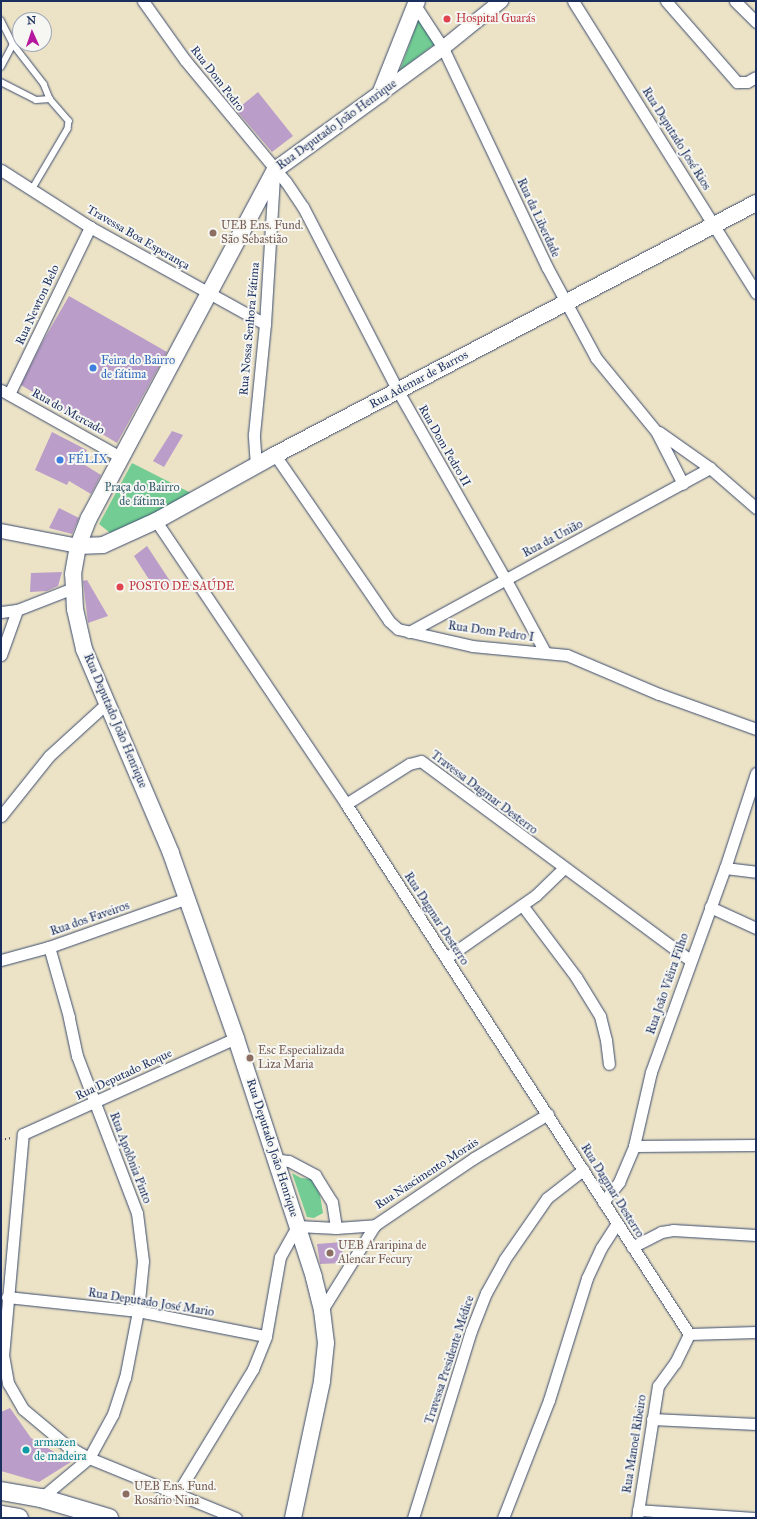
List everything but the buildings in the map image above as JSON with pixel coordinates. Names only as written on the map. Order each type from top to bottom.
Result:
[{"type":"main road","points":[[380,94],[416,3]]},
{"type":"main road","name":"Rua Deputado João Henrique","points":[[293,1518],[322,1381],[326,1343],[322,1310],[314,1277],[274,1159],[236,1038],[187,898],[133,759],[107,704],[84,649],[78,624],[73,588],[78,546],[89,518],[122,458],[207,293],[275,170],[380,94]]},
{"type":"main road","name":"Rua Ademar de Barros","points":[[78,546],[103,545],[156,521],[275,455],[756,203]]},
{"type":"main road","points":[[1,1491],[41,1498],[109,1518]]},
{"type":"main road","points":[[1,1515],[19,1518]]},
{"type":"street","name":"Rua Dom Pedro","points":[[143,1],[185,60],[275,170]]},
{"type":"street","name":"Rua Deputado João Henrique","points":[[380,94],[443,48],[501,1]]},
{"type":"street","name":"Rua Deputado José Rios","points":[[573,1],[756,293]]},
{"type":"street","points":[[666,1],[737,82],[747,82],[756,76]]},
{"type":"street","points":[[735,1],[756,22]]},
{"type":"street","name":"Rua da Liberdade","points":[[416,3],[443,48],[565,304],[596,358],[656,430],[683,484]]},
{"type":"street","name":"Travessa Boa Esperança","points":[[1,170],[90,227],[265,324]]},
{"type":"street","name":"Rua Nossa Senhora Fátima","points":[[256,466],[254,434],[265,324],[275,170]]},
{"type":"street","name":"Rua Dom Pedro II","points":[[275,170],[303,207],[398,391],[506,580],[545,652]]},
{"type":"street","name":"Rua Newton Belo","points":[[5,392],[90,227]]},
{"type":"street","name":"Rua do Mercado","points":[[5,392],[122,458]]},
{"type":"street","name":"Rua da Liberdade","points":[[656,430],[710,468],[756,508]]},
{"type":"street","name":"Rua Dom Pedro I","points":[[275,455],[389,621],[398,629],[472,646],[567,655],[659,694],[756,729]]},
{"type":"street","name":"Rua da União","points":[[409,632],[710,468]]},
{"type":"street","name":"Rua Dagmar Desterro","points":[[156,521],[346,804],[548,1114],[616,1225],[689,1334]]},
{"type":"street","points":[[1,531],[78,546]]},
{"type":"street","points":[[1,612],[17,610],[73,588]]},
{"type":"street","points":[[1,655],[17,610]]},
{"type":"street","points":[[1,816],[49,756],[107,704]]},
{"type":"street","name":"Travessa Dagmar Desterro","points":[[346,804],[410,764],[420,762],[563,869],[690,960]]},
{"type":"street","name":"Rua João Viêira Filho","points":[[603,1202],[619,1182],[634,1146],[651,1072],[690,960],[725,868],[756,773]]},
{"type":"street","points":[[725,868],[756,872]]},
{"type":"street","points":[[446,958],[522,905],[563,869]]},
{"type":"street","name":"Rua dos Faveiros","points":[[1,960],[49,947],[187,898]]},
{"type":"street","points":[[522,905],[576,977],[600,1016],[606,1040],[609,1064]]},
{"type":"street","points":[[710,907],[756,928]]},
{"type":"street","name":"Rua Apolônia Pinto","points":[[41,1498],[89,1458],[113,1414],[126,1378],[138,1311],[143,1261],[138,1219],[125,1175],[77,1056],[69,1017],[49,947]]},
{"type":"street","name":"Rua Deputado Roque","points":[[7,1297],[23,1134],[95,1103],[236,1038]]},
{"type":"street","name":"Rua Nascimento Morais","points":[[297,1226],[336,1228],[374,1225],[474,1158],[548,1114]]},
{"type":"street","points":[[634,1146],[756,1145]]},
{"type":"street","points":[[274,1159],[303,1166],[315,1175],[332,1202],[336,1228]]},
{"type":"street","name":"Travessa Presidente Médice","points":[[413,1518],[471,1331],[486,1293],[504,1260],[547,1198],[583,1170]]},
{"type":"street","points":[[322,1310],[374,1225]]},
{"type":"street","points":[[502,1518],[549,1400],[587,1278],[601,1248],[616,1225]]},
{"type":"street","points":[[177,1494],[236,1400],[266,1336],[280,1257],[297,1226]]},
{"type":"street","points":[[632,1247],[661,1232],[673,1230],[756,1235]]},
{"type":"street","points":[[7,1297],[3,1356],[8,1383],[23,1409],[48,1432],[89,1458],[236,1518]]},
{"type":"street","name":"Rua Deputado José Mario","points":[[7,1297],[138,1311],[266,1336]]},
{"type":"street","points":[[689,1334],[756,1332]]},
{"type":"street","name":"Rua Manoel Ribeiro","points":[[637,1514],[658,1386],[675,1363],[689,1334]]},
{"type":"street","points":[[652,1419],[756,1424]]},
{"type":"street","points":[[637,1514],[756,1518]]},
{"type":"lane","points":[[1,20],[12,42]]},
{"type":"lane","points":[[1,66],[12,46]]},
{"type":"lane","points":[[19,52],[44,84],[50,99],[67,115],[69,126],[32,190]]},
{"type":"lane","points":[[1,82],[36,100],[50,99]]},
{"type":"green space","points":[[419,18],[435,44],[400,70]]},
{"type":"green space","name":"Praça do Bairro de fátima","points":[[132,463],[193,494],[114,536],[99,524]]},
{"type":"green space","points":[[292,1173],[301,1178],[311,1179],[320,1195],[323,1213],[314,1218],[307,1217]]},
{"type":"place","name":"Hospital Guarás","points":[[447,19]]},
{"type":"place","name":"UEB Ens. Fund. São Sebastião","points":[[213,233]]},
{"type":"place","name":"Feira do Bairro de fátima","points":[[93,368]]},
{"type":"place","name":"FÉLIX","points":[[60,460]]},
{"type":"place","name":"POSTO DE SAÚDE","points":[[120,587]]},
{"type":"place","name":"Esc Especializada Liza Maria","points":[[250,1058]]},
{"type":"place","name":"UEB Araripina de Alencar Fecury","points":[[330,1253]]},
{"type":"place","name":"armazen de madeira","points":[[26,1450]]},
{"type":"place","name":"UEB Ens. Fund. Rosário Nina","points":[[126,1494]]}]
